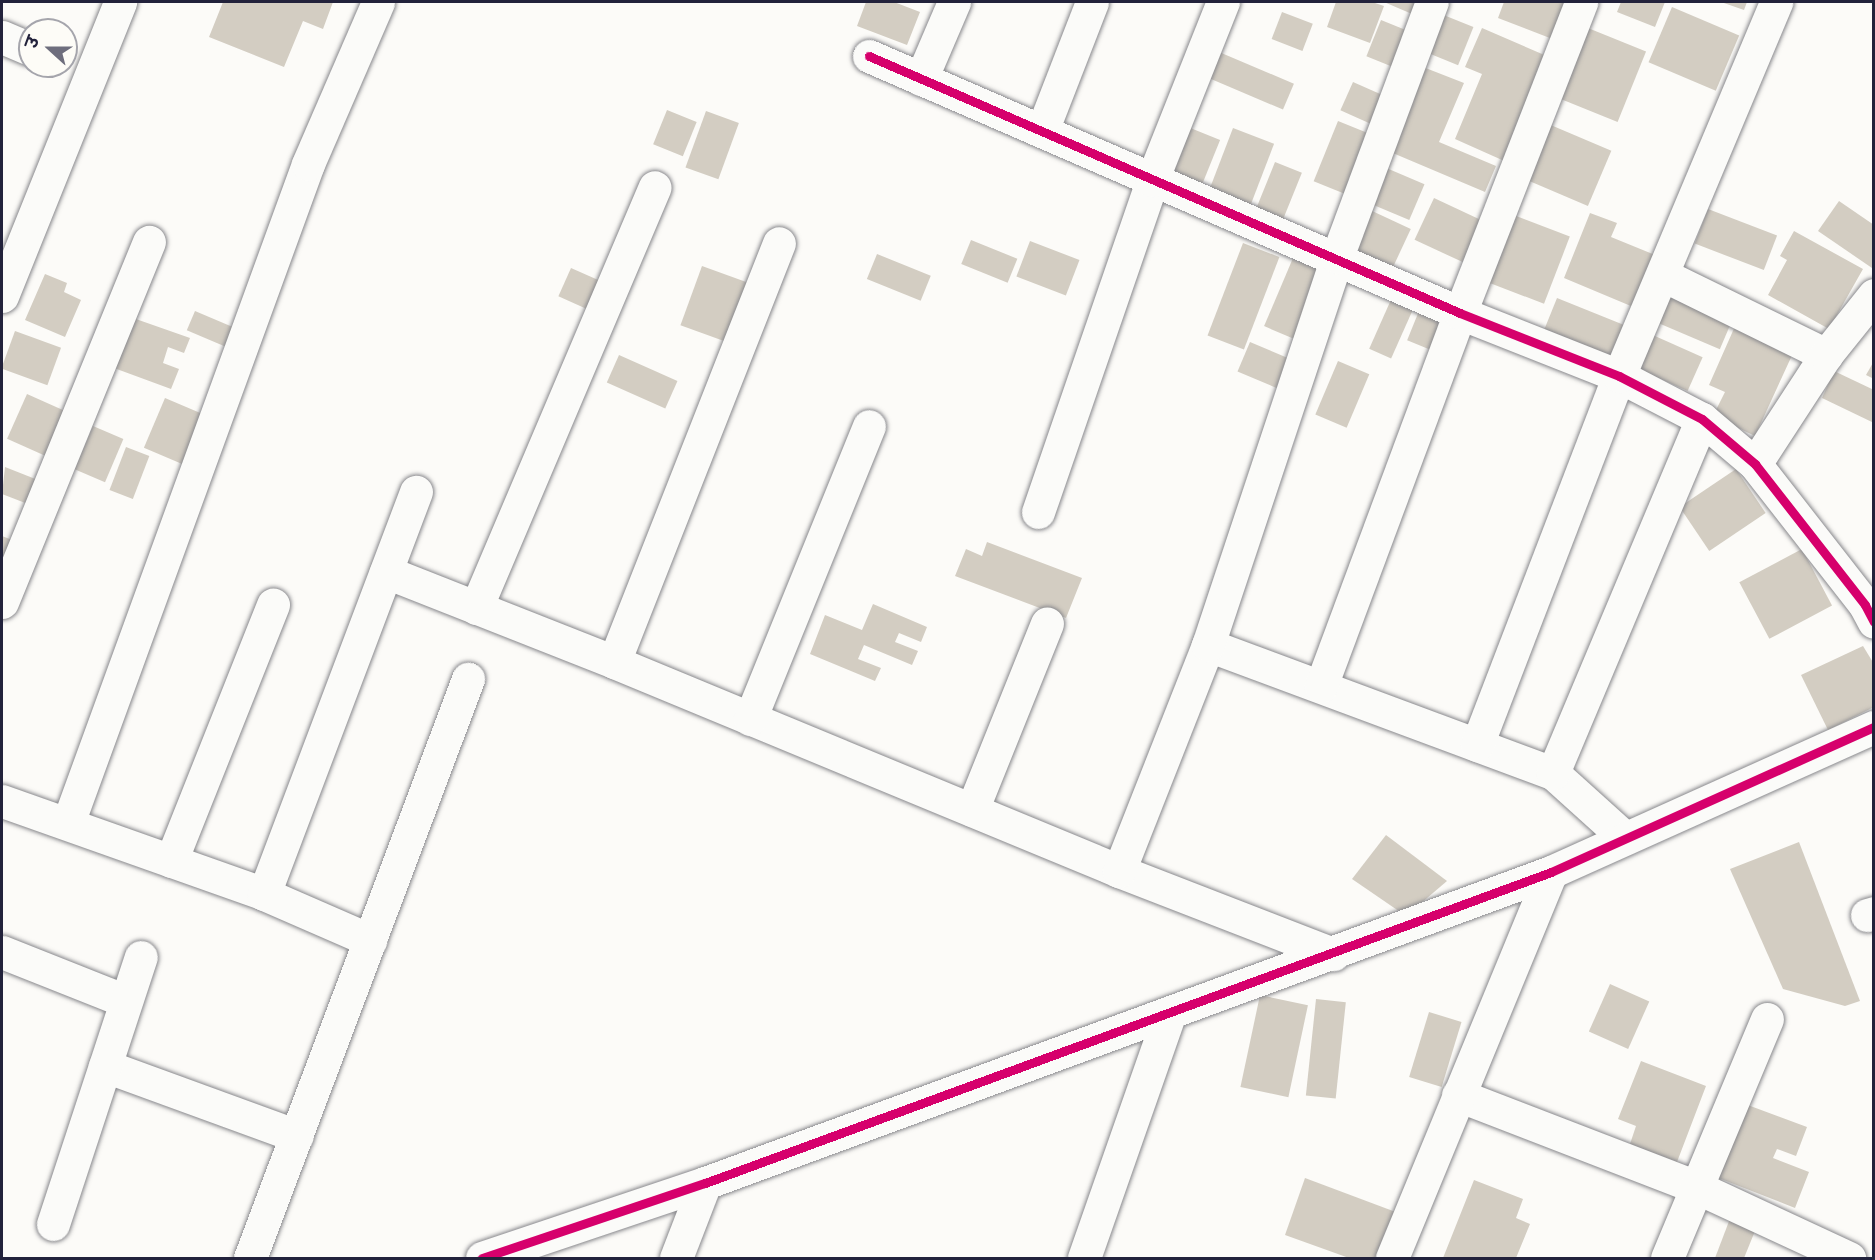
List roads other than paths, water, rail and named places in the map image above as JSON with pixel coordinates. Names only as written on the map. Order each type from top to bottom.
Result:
[{"type":"street","points":[[78,69],[120,2]]},
{"type":"street","points":[[68,823],[304,175],[378,2]]},
{"type":"street","points":[[921,79],[954,2]]},
{"type":"street","points":[[1042,130],[1092,2]]},
{"type":"street","points":[[1038,512],[1152,180],[1223,2]]},
{"type":"street","points":[[1119,871],[1208,645],[1337,257],[1432,2]]},
{"type":"street","points":[[1321,686],[1460,313],[1581,2]]},
{"type":"street","points":[[1477,745],[1619,376],[1776,2]]},
{"type":"street","points":[[2,38],[18,44]]},
{"type":"street","points":[[868,56],[1042,130],[1152,180],[1337,257],[1460,313],[1619,376],[1702,419],[1755,464],[1865,605],[1874,622]]},
{"type":"street","points":[[2,296],[75,78]]},
{"type":"street","points":[[476,608],[655,188]]},
{"type":"street","points":[[2,602],[149,242]]},
{"type":"street","points":[[614,662],[779,243]]},
{"type":"street","points":[[1663,275],[1826,355]]},
{"type":"street","points":[[1755,464],[1826,355],[1874,295]]},
{"type":"street","points":[[1552,773],[1702,419]]},
{"type":"street","points":[[750,719],[869,426]]},
{"type":"street","points":[[264,894],[416,492]]},
{"type":"street","points":[[386,572],[614,662],[1119,871],[1333,954]]},
{"type":"street","points":[[171,861],[273,605]]},
{"type":"street","points":[[972,810],[1047,623]]},
{"type":"street","points":[[1208,645],[1552,773],[1625,838]]},
{"type":"street","points":[[250,1258],[468,680]]},
{"type":"street","points":[[482,1258],[705,1183],[1551,872],[1874,727]]},
{"type":"street","points":[[2,801],[264,894],[370,940]]},
{"type":"street","points":[[1392,1258],[1551,872]]},
{"type":"street","points":[[2,952],[126,1001]]},
{"type":"street","points":[[53,1224],[141,957]]},
{"type":"street","points":[[1084,1258],[1170,1013]]},
{"type":"street","points":[[1667,1258],[1767,1019]]},
{"type":"street","points":[[105,1066],[297,1136]]},
{"type":"street","points":[[1458,1095],[1696,1186],[1849,1258]]},
{"type":"street","points":[[676,1258],[705,1183]]}]
